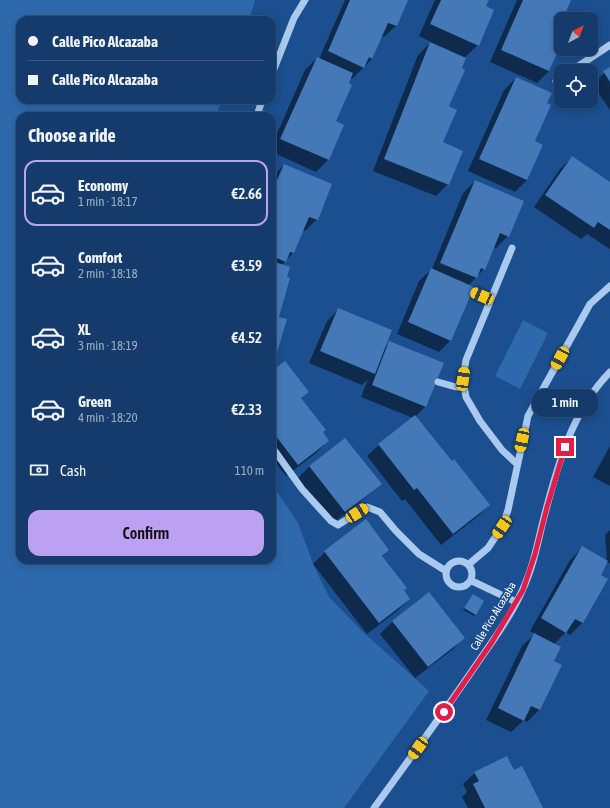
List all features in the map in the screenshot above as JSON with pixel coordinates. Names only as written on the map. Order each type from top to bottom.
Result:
[{"type":"street","points":[[276,64],[294,18],[305,0]]},
{"type":"street","points":[[582,64],[610,45]]},
{"type":"street","points":[[512,248],[466,360],[463,379],[466,398],[480,421],[502,450],[517,464]]},
{"type":"street","points":[[469,564],[488,548],[502,527],[508,510],[528,416],[590,304],[610,286]]},
{"type":"street","points":[[474,292],[490,299]]},
{"type":"street","name":"Calle Pico Alcazaba","points":[[374,808],[492,642],[523,590],[535,554],[556,474],[569,435],[592,394],[610,372]]},
{"type":"street","points":[[438,382],[456,387],[464,387]]},
{"type":"street","points":[[276,453],[302,489],[331,521],[338,525],[367,507],[380,512],[396,531],[419,554],[446,571]]},
{"type":"street","points":[[457,561],[464,561],[469,564],[472,569],[472,581],[462,588],[455,588],[447,580],[446,571],[449,565],[457,561]]},
{"type":"street","points":[[472,581],[516,602]]},
{"type":"shaded area","points":[[0,0],[255,0],[250,16],[16,16],[16,104],[220,104],[218,112],[16,112],[16,564],[276,564],[276,490],[298,523],[314,566],[329,597],[363,632],[429,691],[344,808],[0,808]]},
{"type":"shaded area","points":[[523,320],[548,333],[520,389],[495,376]]},
{"type":"building","points":[[350,0],[408,0],[397,26],[388,23],[372,59],[369,57],[364,68],[328,51]]},
{"type":"building","points":[[441,0],[489,0],[486,6],[494,10],[479,46],[430,24]]},
{"type":"building","points":[[523,0],[571,0],[566,12],[554,12],[554,56],[556,56],[549,71],[501,50]]},
{"type":"building","points":[[430,42],[466,58],[462,68],[465,70],[449,106],[457,110],[443,142],[463,151],[449,185],[384,159]]},
{"type":"building","points":[[317,57],[353,73],[349,83],[352,85],[336,121],[344,125],[329,160],[280,139]]},
{"type":"building","points":[[610,67],[610,82],[603,71]]},
{"type":"building","points":[[516,77],[552,93],[547,103],[551,105],[535,141],[543,145],[527,180],[479,159]]},
{"type":"building","points":[[572,156],[610,182],[610,230],[598,222],[594,228],[545,195]]},
{"type":"building","points":[[284,164],[332,184],[318,220],[309,217],[294,253],[290,252],[286,262],[276,258],[276,183]]},
{"type":"building","points":[[475,180],[524,201],[509,237],[500,233],[485,270],[481,268],[477,278],[440,263]]},
{"type":"building","points":[[276,262],[290,267],[287,277],[290,278],[279,317],[287,319],[276,356]]},
{"type":"building","points":[[431,268],[474,287],[451,341],[408,322]]},
{"type":"building","points":[[338,308],[392,330],[375,374],[320,351]]},
{"type":"building","points":[[389,341],[444,363],[426,407],[372,385]]},
{"type":"building","points":[[285,361],[309,392],[301,398],[326,430],[323,432],[329,441],[298,465],[276,436],[276,368]]},
{"type":"building","points":[[415,415],[452,461],[454,459],[490,505],[453,534],[417,488],[414,490],[378,444]]},
{"type":"building","points":[[345,438],[382,484],[345,512],[309,466]]},
{"type":"building","points":[[366,519],[389,550],[382,556],[407,588],[404,590],[410,599],[379,623],[324,551]]},
{"type":"building","points":[[582,546],[608,561],[601,575],[608,579],[583,623],[575,619],[566,633],[541,618]]},
{"type":"building","points":[[429,592],[465,638],[428,667],[392,621]]},
{"type":"building","points":[[473,594],[484,601],[476,615],[464,608]]},
{"type":"building","points":[[534,633],[561,647],[554,661],[562,665],[540,710],[531,706],[524,721],[498,708]]},
{"type":"building","points":[[507,756],[514,770],[522,766],[543,808],[485,808],[473,784],[479,781],[474,772]]},
{"type":"route","points":[[444,712],[492,642],[523,590],[535,554],[560,459],[565,447]]}]
